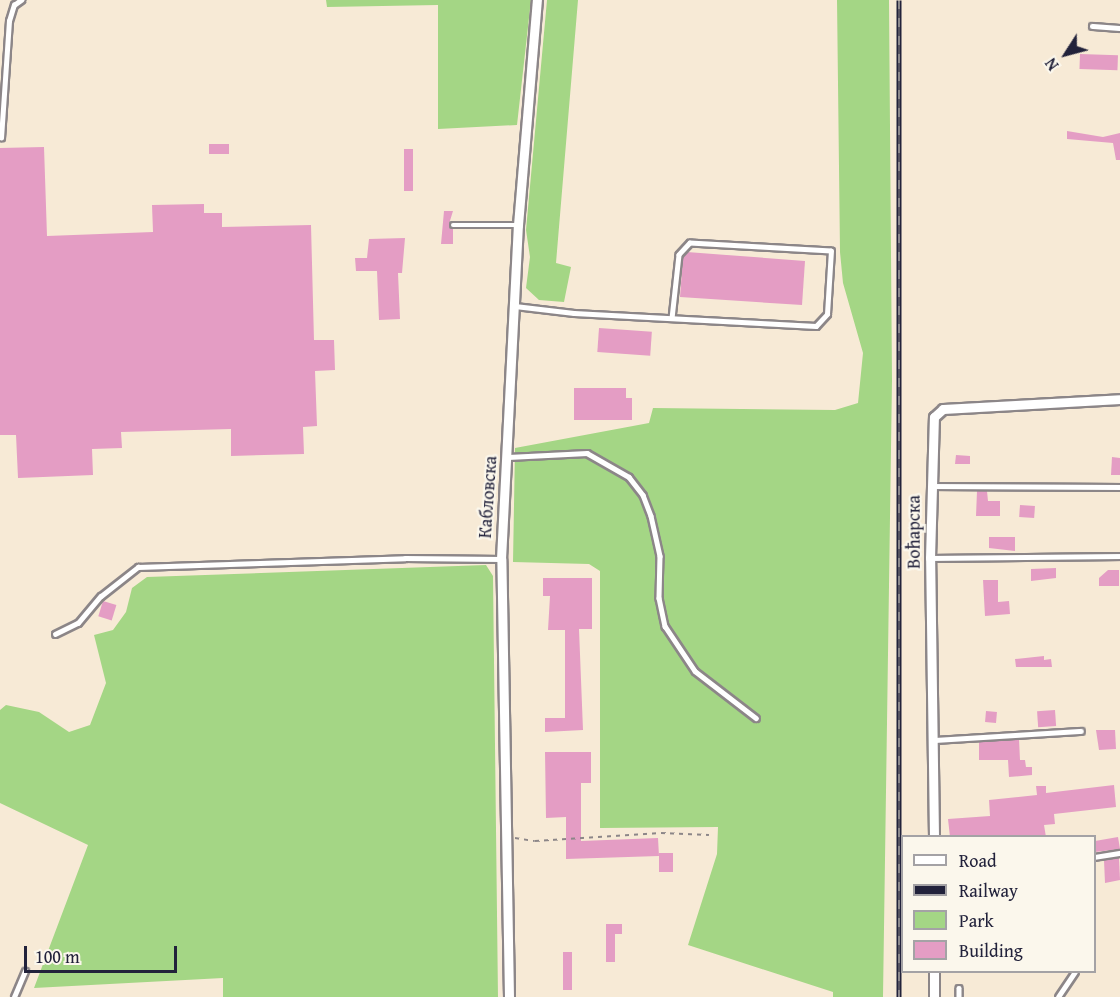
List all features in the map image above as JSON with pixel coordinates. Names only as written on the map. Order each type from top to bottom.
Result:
[{"type":"street","name":"Кабловска","points":[[509,997],[501,559],[508,457],[518,225],[537,0]]},
{"type":"street","name":"Воћарска","points":[[934,835],[930,558],[931,429],[934,417],[943,409],[1120,399]]},
{"type":"street","points":[[934,973],[934,997]]},
{"type":"lane","points":[[1,138],[9,21],[14,5],[21,0]]},
{"type":"lane","points":[[1092,26],[1120,28]]},
{"type":"lane","points":[[453,225],[518,225]]},
{"type":"lane","points":[[515,306],[672,318],[816,326],[827,314],[831,251],[690,243],[680,255],[672,318]]},
{"type":"lane","points":[[508,457],[587,453],[629,477],[643,495],[651,516],[660,556],[659,598],[665,626],[695,671],[756,718]]},
{"type":"lane","points":[[931,486],[1120,487]]},
{"type":"lane","points":[[930,558],[1120,556]]},
{"type":"lane","points":[[55,634],[78,623],[125,575],[148,565],[501,559]]},
{"type":"lane","points":[[933,740],[1081,731]]},
{"type":"lane","points":[[1096,857],[1120,853]]},
{"type":"lane","points":[[14,997],[25,971]]},
{"type":"lane","points":[[1058,997],[1074,973]]},
{"type":"lane","points":[[958,988],[959,997]]},
{"type":"path","points":[[505,836],[535,841],[709,835]]},
{"type":"green space","points":[[326,0],[531,0],[517,125],[438,129],[438,5],[327,7]]},
{"type":"green space","points":[[547,0],[578,0],[556,263],[571,267],[564,302],[539,300],[526,288],[530,257],[526,230]]},
{"type":"green space","points":[[837,0],[889,0],[892,380],[883,997],[833,997],[833,992],[688,945],[717,854],[718,827],[600,828],[600,571],[589,564],[513,562],[515,448],[649,423],[653,408],[835,410],[858,403],[863,353],[843,283],[840,252]]},
{"type":"green space","points":[[486,565],[493,576],[498,997],[223,997],[223,978],[34,988],[88,845],[0,803],[0,710],[6,705],[39,712],[69,732],[90,725],[106,683],[94,635],[113,630],[126,612],[132,588],[147,577]]},
{"type":"building","points":[[1080,54],[1118,55],[1117,70],[1079,69]]},
{"type":"building","points":[[1067,131],[1103,137],[1120,133],[1120,160],[1116,160],[1113,143],[1067,139]]},
{"type":"building","points":[[209,144],[229,144],[229,154],[209,154]]},
{"type":"building","points":[[44,147],[47,236],[153,232],[152,205],[204,204],[204,213],[222,213],[222,227],[311,225],[314,340],[334,340],[335,370],[315,371],[317,426],[303,427],[304,454],[231,456],[231,429],[121,432],[122,448],[92,449],[93,475],[18,478],[16,435],[0,435],[0,148]]},
{"type":"building","points":[[404,149],[413,149],[413,191],[404,191]]},
{"type":"building","points":[[444,211],[453,211],[449,224],[453,229],[453,244],[441,244]]},
{"type":"building","points":[[405,238],[402,273],[398,273],[400,319],[379,320],[377,271],[356,271],[355,258],[367,258],[369,239]]},
{"type":"building","points":[[687,252],[805,261],[802,305],[680,297],[683,257]]},
{"type":"building","points":[[599,328],[652,332],[650,356],[597,352]]},
{"type":"building","points":[[574,388],[626,388],[626,398],[632,398],[632,420],[574,420]]},
{"type":"building","points":[[956,455],[970,456],[970,464],[955,464]]},
{"type":"building","points":[[1112,457],[1120,458],[1120,475],[1111,475]]},
{"type":"building","points":[[977,491],[987,491],[988,501],[1000,501],[1000,516],[976,516]]},
{"type":"building","points":[[1020,505],[1035,506],[1034,518],[1019,517]]},
{"type":"building","points":[[989,537],[1015,537],[1015,551],[989,548]]},
{"type":"building","points":[[1056,568],[1056,578],[1031,581],[1031,569]]},
{"type":"building","points":[[1108,570],[1119,570],[1119,586],[1099,586],[1099,578]]},
{"type":"building","points":[[543,578],[592,578],[592,629],[579,629],[583,730],[545,732],[545,718],[565,718],[565,630],[548,630],[550,596],[543,596]]},
{"type":"building","points":[[983,580],[998,580],[998,602],[1009,601],[1010,614],[985,616]]},
{"type":"building","points":[[103,601],[116,605],[112,620],[98,616]]},
{"type":"building","points":[[1044,656],[1044,660],[1051,659],[1052,667],[1016,667],[1015,659]]},
{"type":"building","points":[[1055,710],[1056,726],[1038,727],[1037,711]]},
{"type":"building","points":[[986,711],[997,712],[996,723],[985,722]]},
{"type":"building","points":[[1096,730],[1115,730],[1116,749],[1099,750]]},
{"type":"building","points":[[1019,739],[1020,760],[1025,760],[1026,767],[1032,767],[1032,775],[1009,777],[1008,760],[979,760],[979,742]]},
{"type":"building","points":[[545,752],[591,752],[591,783],[581,783],[581,841],[658,838],[659,856],[566,859],[566,817],[546,818]]},
{"type":"building","points":[[1114,785],[1116,807],[1054,814],[1055,824],[1044,825],[1046,835],[950,835],[948,819],[990,816],[989,800],[1037,795],[1036,786],[1046,786],[1046,793]]},
{"type":"building","points":[[1118,837],[1120,849],[1096,852],[1096,841]]},
{"type":"building","points":[[659,853],[673,853],[673,872],[659,872]]},
{"type":"building","points":[[1119,858],[1120,880],[1105,883],[1104,860]]},
{"type":"building","points":[[606,924],[622,924],[622,934],[615,934],[615,962],[606,962]]},
{"type":"building","points":[[563,952],[572,952],[572,990],[563,990]]},
{"type":"railway","points":[[899,0],[899,997]]}]
